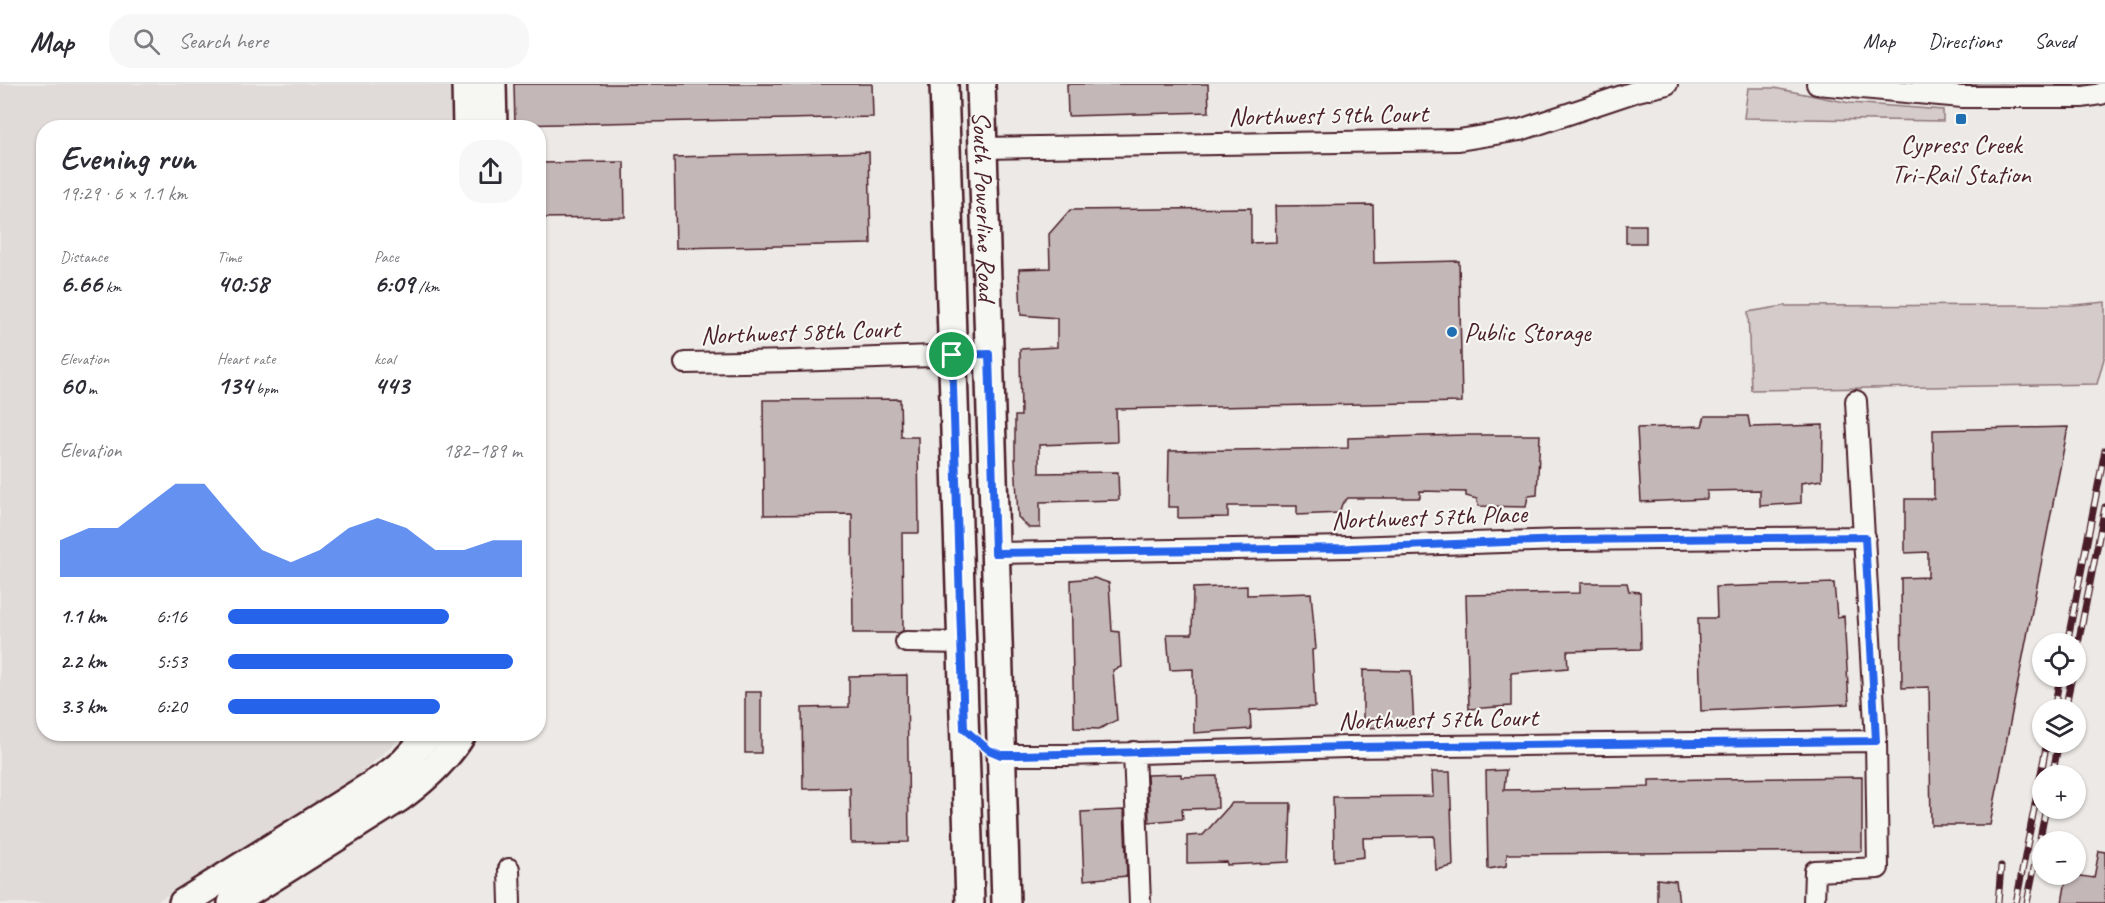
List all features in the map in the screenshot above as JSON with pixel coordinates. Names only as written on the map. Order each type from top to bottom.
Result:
[{"type":"main road","points":[[466,84],[468,120]]},
{"type":"main road","points":[[492,84],[493,120]]},
{"type":"main road","name":"South Powerline Road","points":[[981,84],[1006,903]]},
{"type":"main road","points":[[945,100],[964,133],[982,148],[966,157],[947,184]]},
{"type":"main road","name":"South Powerline Road","points":[[945,100],[970,903]]},
{"type":"main road","points":[[964,729],[989,750],[1001,755]]},
{"type":"main road","points":[[232,903],[249,877],[385,777],[404,762],[424,741]]},
{"type":"main road","points":[[183,903],[249,877],[399,798],[422,781],[442,761],[457,741]]},
{"type":"street","name":"Northwest 59th Court","points":[[982,148],[1459,140],[1520,130],[1637,91],[1667,84]]},
{"type":"street","points":[[1817,84],[1962,98],[2083,97],[2101,94],[2105,91]]},
{"type":"street","points":[[1878,90],[1927,84]]},
{"type":"street","name":"Northwest 58th Court","points":[[685,363],[989,354]]},
{"type":"street","points":[[1814,903],[1815,871],[1878,868],[1876,741],[1856,401]]},
{"type":"street","name":"Northwest 57th Place","points":[[995,553],[1350,548],[1562,540],[1865,537]]},
{"type":"street","points":[[906,642],[962,643]]},
{"type":"street","name":"Northwest 57th Court","points":[[1001,755],[1876,741]]},
{"type":"street","points":[[1134,752],[1140,903]]},
{"type":"street","points":[[509,868],[510,903]]},
{"type":"shaded area","points":[[0,84],[450,84],[451,120],[36,120],[36,741],[397,741],[354,779],[154,903],[0,903]]},
{"type":"shaded area","points":[[1967,84],[2105,84],[2105,91],[1962,97]]},
{"type":"shaded area","points":[[1748,88],[1774,88],[1850,103],[1943,110],[1943,121],[1744,118]]},
{"type":"shaded area","points":[[2105,302],[2105,355],[2097,384],[1751,390],[1748,312],[1784,306],[2074,305]]},
{"type":"building","points":[[514,84],[872,84],[873,117],[546,124],[546,120],[515,120]]},
{"type":"building","points":[[1067,84],[1208,84],[1209,112],[1068,116]]},
{"type":"building","points":[[869,152],[871,244],[676,248],[674,157]]},
{"type":"building","points":[[624,162],[625,217],[546,218],[546,163]]},
{"type":"building","points":[[1373,205],[1374,263],[1459,261],[1462,402],[1116,409],[1117,442],[1039,445],[1039,473],[1118,472],[1119,500],[1040,502],[1040,528],[1029,528],[1018,517],[1015,416],[1021,416],[1020,349],[1057,347],[1057,318],[1021,315],[1019,269],[1050,268],[1049,234],[1070,210],[1251,208],[1251,243],[1276,242],[1275,206]]},
{"type":"building","points":[[1626,225],[1646,225],[1646,243],[1626,243]]},
{"type":"building","points":[[900,399],[901,437],[918,437],[919,533],[902,533],[903,631],[899,633],[853,633],[852,514],[764,515],[763,400]]},
{"type":"building","points":[[1705,416],[1748,416],[1750,427],[1823,425],[1822,480],[1801,483],[1801,503],[1760,506],[1760,490],[1707,491],[1707,499],[1641,502],[1637,428],[1702,426]]},
{"type":"building","points":[[2068,427],[1990,825],[1931,825],[1929,687],[1902,688],[1901,578],[1928,577],[1928,552],[1905,553],[1905,499],[1934,499],[1933,430]]},
{"type":"building","points":[[1540,435],[1537,495],[1528,496],[1526,507],[1478,506],[1477,499],[1466,496],[1466,492],[1420,491],[1420,498],[1348,498],[1342,504],[1339,513],[1297,515],[1297,506],[1228,506],[1228,517],[1178,518],[1178,507],[1168,507],[1169,451],[1348,448],[1348,438]]},
{"type":"building","points":[[1094,578],[1109,583],[1112,631],[1119,632],[1121,667],[1113,670],[1117,720],[1099,729],[1074,728],[1071,580]]},
{"type":"building","points":[[1580,583],[1627,583],[1629,591],[1640,592],[1641,649],[1567,651],[1568,668],[1511,673],[1511,706],[1469,709],[1466,595],[1580,593]]},
{"type":"building","points":[[1834,583],[1837,617],[1844,616],[1849,704],[1701,711],[1698,618],[1717,618],[1716,587]]},
{"type":"building","points":[[1247,586],[1247,595],[1311,593],[1316,649],[1312,650],[1315,707],[1250,710],[1251,729],[1194,733],[1193,669],[1170,670],[1167,634],[1192,634],[1193,588]]},
{"type":"building","points":[[1363,670],[1411,671],[1414,726],[1363,728]]},
{"type":"building","points":[[907,675],[909,842],[851,843],[850,788],[803,789],[802,708],[849,707],[849,676]]},
{"type":"building","points":[[745,692],[761,692],[761,753],[745,753]]},
{"type":"building","points":[[1506,770],[1504,790],[1649,787],[1649,780],[1862,777],[1862,851],[1507,854],[1506,866],[1488,869],[1486,771]]},
{"type":"building","points":[[1432,772],[1450,772],[1453,866],[1436,870],[1434,836],[1363,838],[1364,857],[1334,861],[1333,797],[1433,796]]},
{"type":"building","points":[[1181,774],[1181,777],[1217,776],[1218,808],[1182,809],[1183,819],[1149,822],[1147,775]]},
{"type":"building","points":[[1232,803],[1291,803],[1289,862],[1227,865],[1227,862],[1187,863],[1187,836],[1203,835]]},
{"type":"building","points":[[1124,810],[1127,876],[1084,880],[1081,812]]},
{"type":"building","points":[[2099,851],[2105,852],[2105,903],[2062,903],[2065,885],[2086,885],[2086,877],[2094,878]]},
{"type":"building","points":[[1657,879],[1676,881],[1679,903],[1657,903]]},
{"type":"railway","points":[[2069,633],[2105,450]]},
{"type":"railway","points":[[2080,633],[2105,507]]},
{"type":"railway","points":[[2056,699],[2058,687]]},
{"type":"railway","points":[[2067,699],[2070,687]]},
{"type":"railway","points":[[2016,903],[2045,753]]},
{"type":"railway","points":[[2054,765],[2057,753]]},
{"type":"railway","points":[[2027,903],[2044,819]]},
{"type":"railway","points":[[1998,903],[2001,866]]},
{"type":"place","name":"Cypress Creek Tri-Rail Station","points":[[1961,119]]},
{"type":"place","name":"Public Storage","points":[[1452,332]]},
{"type":"route","points":[[989,354],[995,553],[1350,548],[1562,540],[1865,537],[1876,741],[1347,747],[1067,755],[1001,755],[995,753],[984,747],[964,729],[952,355],[989,354]]}]
